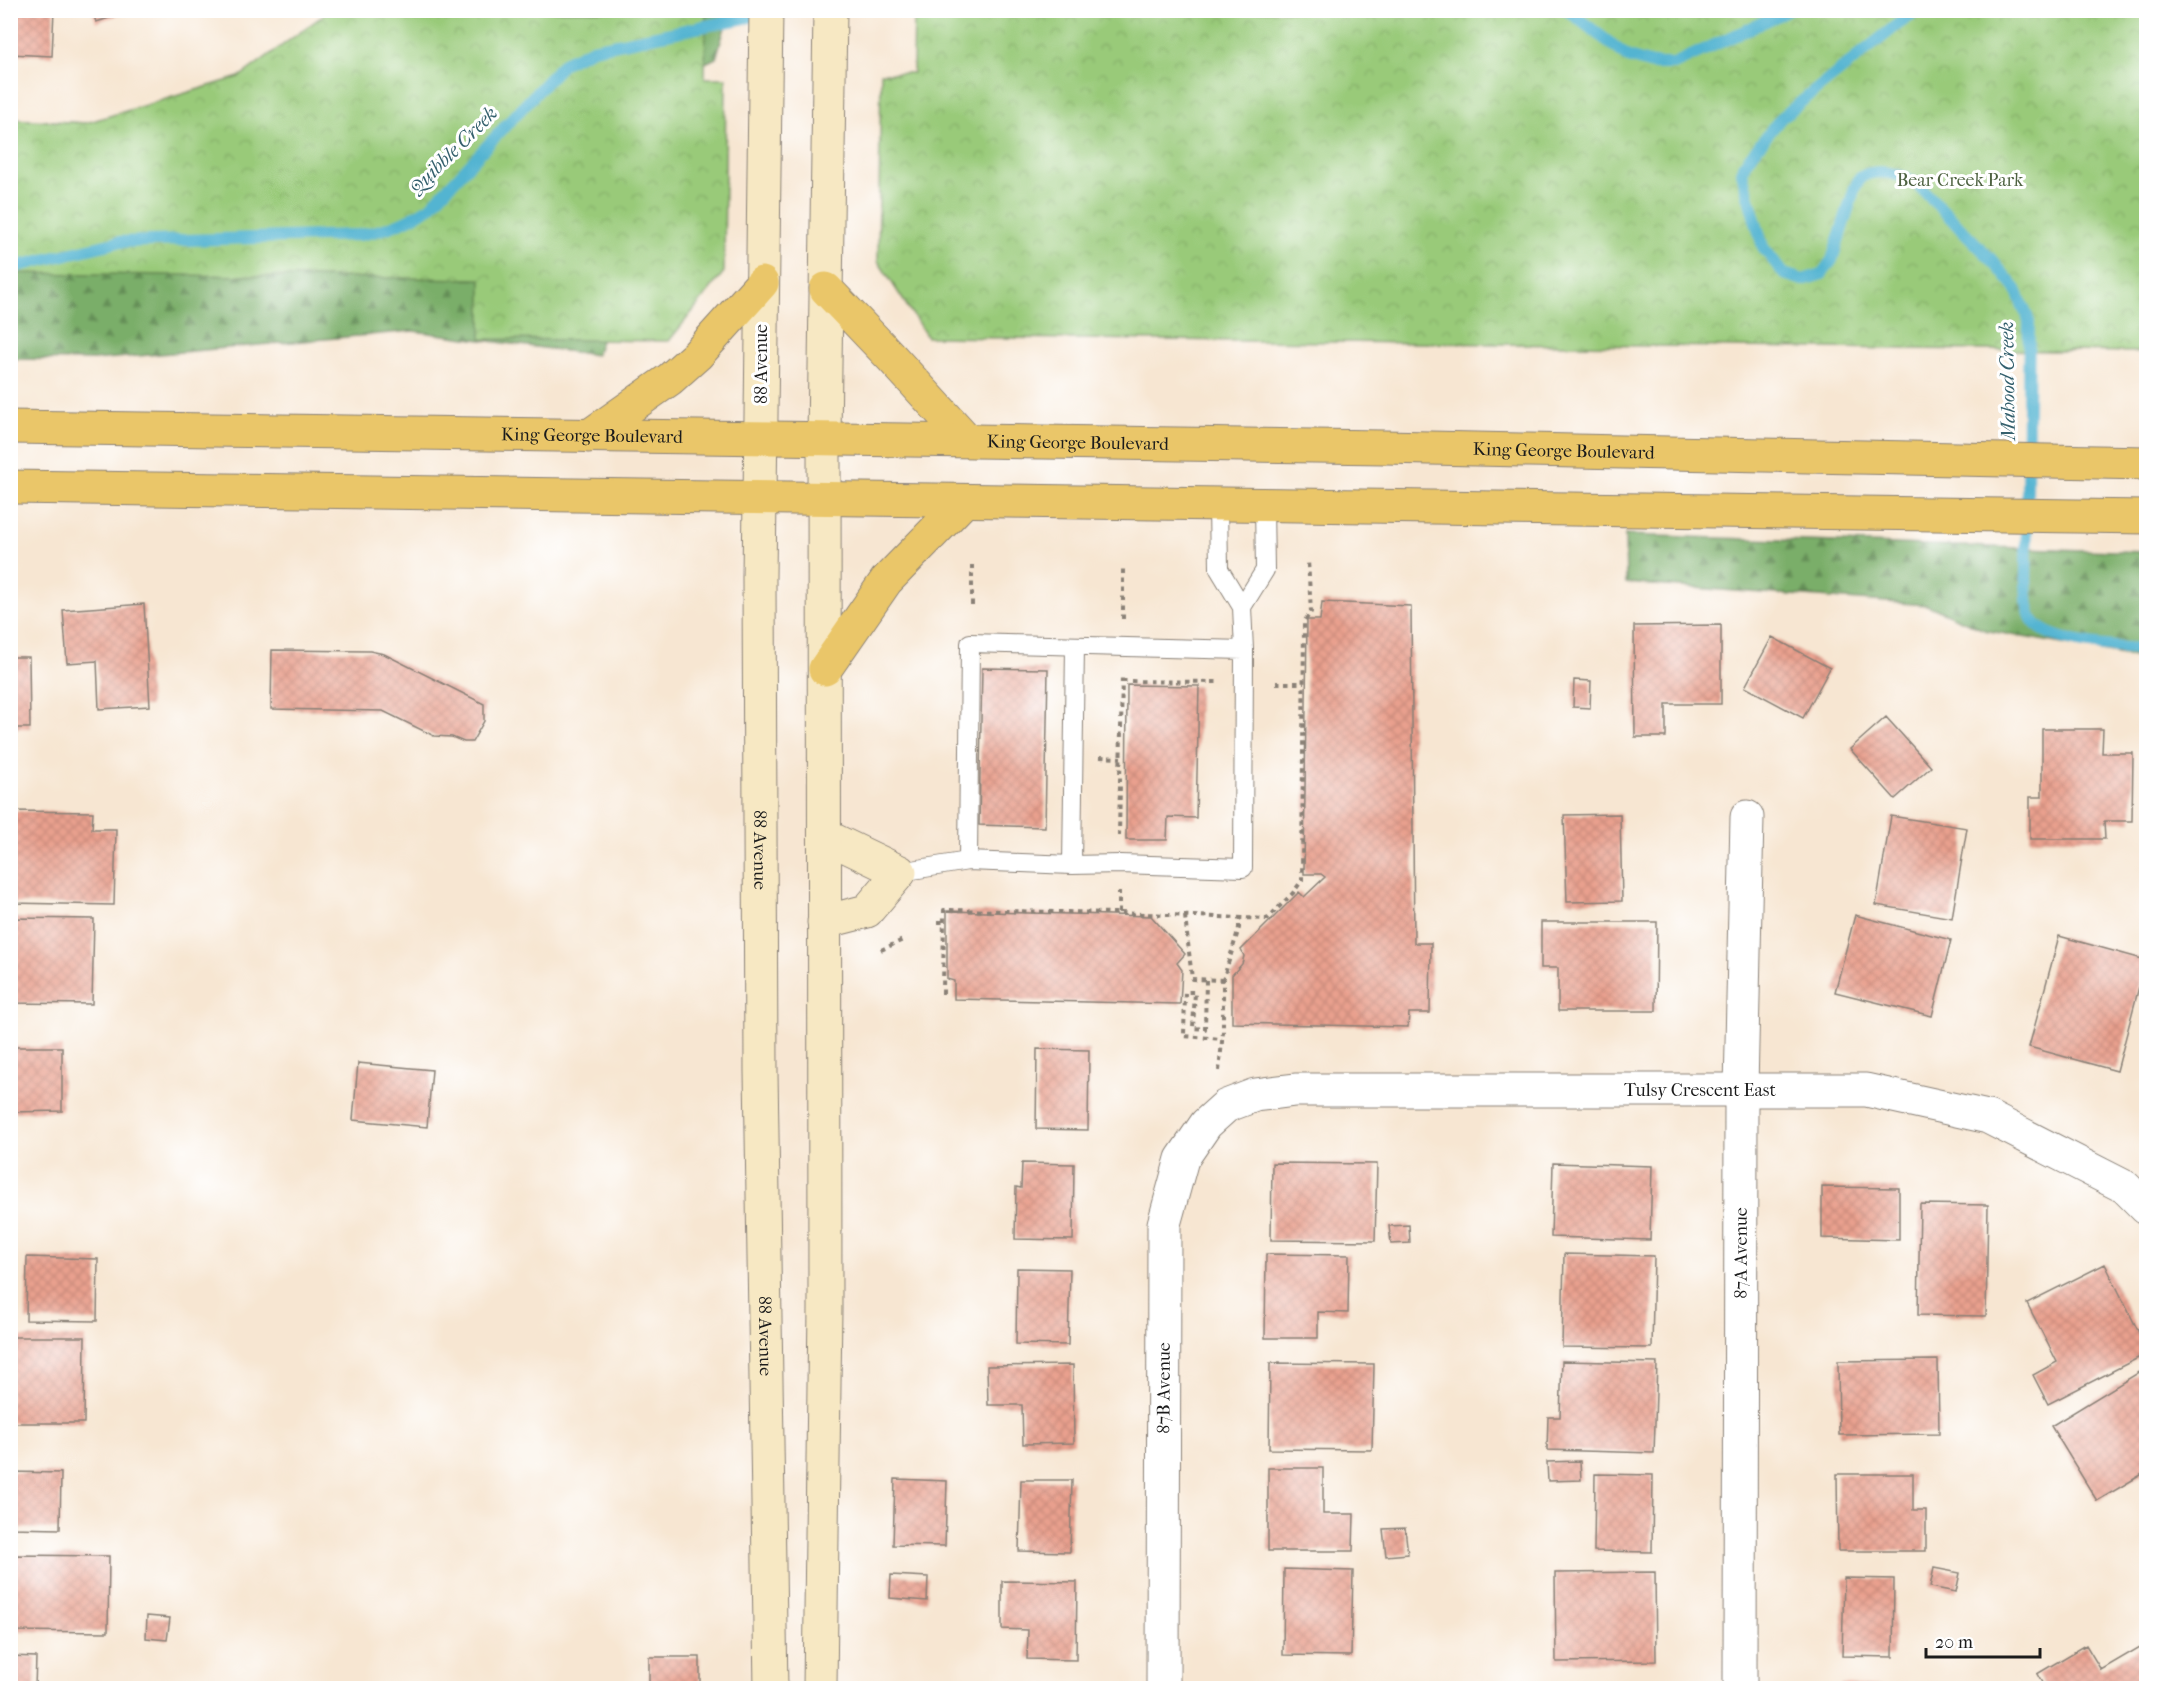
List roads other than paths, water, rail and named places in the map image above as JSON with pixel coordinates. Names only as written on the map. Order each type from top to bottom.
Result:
[{"type":"main road","name":"88 Avenue","points":[[766,22],[760,498],[761,1072],[771,1689]]},
{"type":"main road","points":[[819,1689],[825,1309],[824,438],[830,23]]},
{"type":"main road","points":[[589,436],[670,379],[697,355],[762,283]]},
{"type":"main road","points":[[826,290],[967,440]]},
{"type":"main road","name":"King George Boulevard","points":[[10,427],[1396,447],[2142,463]]},
{"type":"main road","points":[[10,487],[2142,517]]},
{"type":"main road","points":[[825,669],[886,581],[964,501]]},
{"type":"main road","points":[[824,922],[867,911],[900,872],[825,836]]},
{"type":"street","name":"87A Avenue","points":[[1740,1689],[1742,1089],[1748,817]]},
{"type":"street","name":"Tulsy Crescent East","points":[[1222,1092],[1255,1095],[1295,1090],[1866,1090],[1989,1117],[2125,1187],[2146,1208]]},
{"type":"street","name":"87B Avenue","points":[[1163,1689],[1164,1224],[1182,1159],[1206,1124],[1222,1092]]},
{"type":"lane","points":[[900,872],[968,861],[1072,866],[1120,864],[1243,868],[1244,650],[1242,607],[1219,569],[1218,505]]},
{"type":"lane","points":[[1242,607],[1265,570],[1264,505]]},
{"type":"lane","points":[[968,861],[970,643],[1244,650]]},
{"type":"lane","points":[[1072,866],[1075,646]]},
{"type":"waterway","name":"Quibble Creek","points":[[10,268],[118,242],[359,235],[379,231],[430,207],[564,63],[593,49],[794,10]]},
{"type":"waterway","name":"Quibble Creek","points":[[1567,10],[1628,57],[1652,64],[1674,64],[1789,10]]},
{"type":"waterway","name":"Mahood Creek","points":[[1918,10],[1781,118],[1745,163],[1742,172],[1763,247],[1784,274],[1803,280],[1822,274],[1832,260],[1855,187],[1860,178],[1866,174],[1881,172],[1897,175],[1917,184],[1991,259],[2016,289],[2029,321],[2026,581],[2027,602],[2031,618],[2042,629],[2070,640],[2103,646],[2146,649]]},
{"type":"park label","name":"Bear Creek Park","points":[[1960,180]]}]
